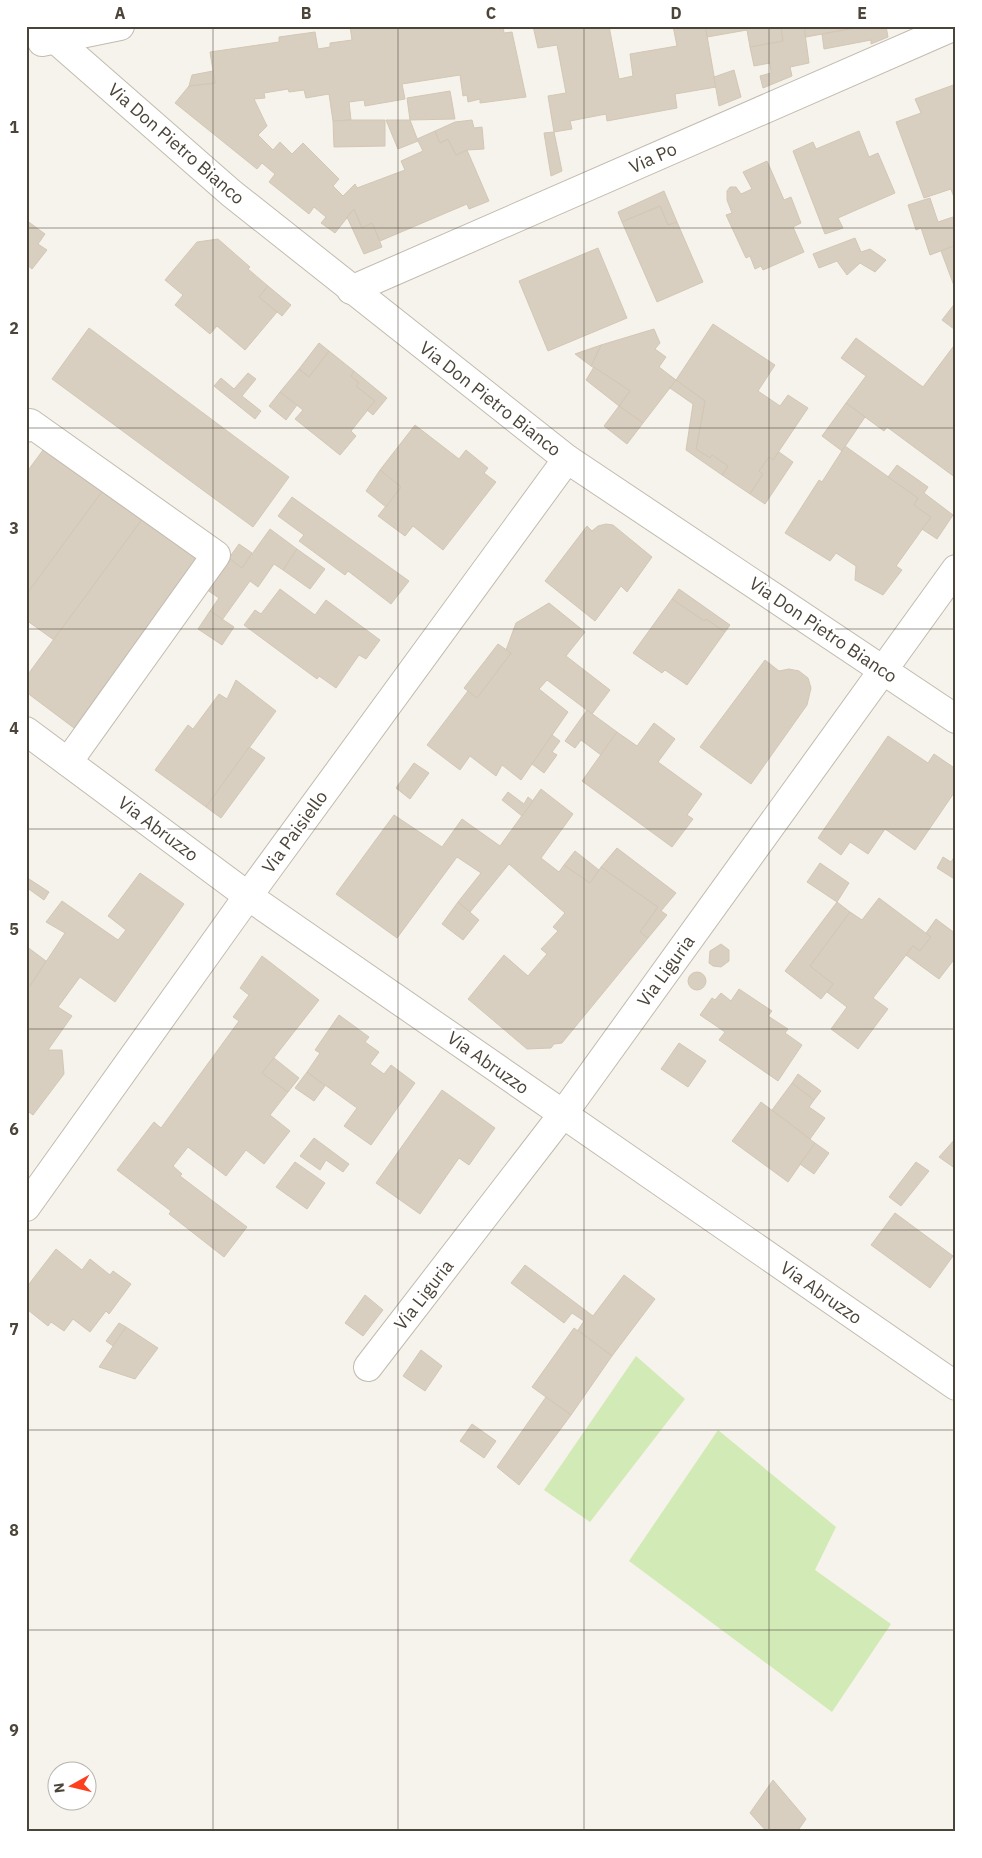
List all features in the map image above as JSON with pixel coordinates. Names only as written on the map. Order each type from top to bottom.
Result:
[{"type":"street","points":[[26,45],[120,26]]},
{"type":"street","name":"Via Po","points":[[351,290],[955,26]]},
{"type":"street","name":"Via Don Pietro Bianco","points":[[26,27],[55,39],[231,193],[351,290],[567,459],[883,669],[956,720]]},
{"type":"street","points":[[26,428],[30,423],[216,555],[68,762]]},
{"type":"street","name":"Via Paisiello","points":[[26,1207],[248,896],[567,459]]},
{"type":"street","name":"Via Liguria","points":[[368,1368],[563,1114],[956,569]]},
{"type":"street","name":"Via Abruzzo","points":[[26,731],[248,896],[956,1386]]},
{"type":"green space","points":[[636,1356],[685,1399],[590,1522],[544,1490]]},
{"type":"green space","points":[[718,1430],[836,1527],[815,1570],[891,1624],[832,1712],[629,1561]]},
{"type":"building","points":[[350,26],[503,26],[504,33],[512,32],[526,97],[480,103],[480,99],[468,102],[467,95],[463,96],[460,75],[402,84],[405,99],[365,106],[364,100],[349,102],[351,120],[333,121],[329,94],[306,98],[304,90],[289,92],[288,89],[264,93],[265,98],[254,99],[267,126],[258,135],[273,150],[280,142],[292,154],[303,143],[339,179],[333,186],[343,196],[355,184],[357,188],[405,170],[401,161],[423,151],[417,139],[435,131],[440,143],[448,139],[456,155],[467,150],[489,201],[469,209],[467,204],[380,241],[372,223],[362,228],[354,209],[335,233],[321,223],[326,217],[314,207],[309,214],[269,182],[275,174],[262,163],[257,169],[175,103],[189,86],[215,83],[210,52],[279,42],[279,37],[315,32],[318,49],[330,47],[330,43],[352,40]]},
{"type":"building","points":[[533,26],[609,26],[619,79],[633,76],[630,54],[677,46],[673,26],[724,26],[706,30],[716,87],[675,94],[677,108],[607,121],[606,114],[570,121],[572,129],[554,132],[548,96],[566,93],[557,45],[538,48]]},
{"type":"building","points":[[722,26],[781,26],[783,41],[750,47],[747,30],[707,37],[706,29]]},
{"type":"building","points":[[781,26],[804,26],[809,63],[790,67],[792,76],[763,88],[760,76],[771,73],[770,63],[754,66],[750,47],[783,41]]},
{"type":"building","points":[[804,26],[866,26],[806,37]]},
{"type":"building","points":[[866,26],[886,26],[888,37],[871,44],[871,40],[824,49],[822,34]]},
{"type":"building","points":[[734,70],[741,97],[719,106],[714,77]]},
{"type":"building","points":[[213,71],[215,83],[189,86],[192,75]]},
{"type":"building","points":[[956,84],[956,203],[951,189],[924,198],[896,122],[921,113],[915,99]]},
{"type":"building","points":[[450,91],[455,119],[410,120],[407,98]]},
{"type":"building","points":[[385,120],[385,146],[334,147],[333,121]]},
{"type":"building","points":[[386,120],[410,120],[418,141],[398,149]]},
{"type":"building","points":[[472,120],[474,128],[482,127],[484,149],[467,150],[456,155],[448,139],[440,143],[435,131],[455,122]]},
{"type":"building","points":[[859,131],[869,157],[878,153],[895,193],[838,218],[843,228],[825,234],[793,151],[813,142],[816,149]]},
{"type":"building","points":[[554,132],[562,171],[551,176],[544,133]]},
{"type":"building","points":[[767,161],[784,200],[791,197],[801,223],[793,227],[804,252],[763,270],[761,266],[755,269],[750,256],[746,258],[726,215],[732,213],[727,200],[727,191],[730,187],[736,187],[741,194],[752,189],[743,172]]},
{"type":"building","points":[[664,191],[677,222],[668,225],[660,206],[622,222],[618,212]]},
{"type":"building","points":[[930,198],[938,222],[956,216],[956,245],[930,255],[921,228],[916,230],[908,205]]},
{"type":"building","points":[[660,206],[668,225],[677,222],[703,282],[657,302],[622,222]]},
{"type":"building","points":[[354,209],[362,228],[372,223],[382,247],[364,254],[347,217]]},
{"type":"building","points":[[26,220],[45,234],[38,244],[47,250],[32,269],[26,264]]},
{"type":"building","points":[[855,238],[861,252],[870,249],[886,260],[875,272],[860,263],[847,275],[837,261],[819,268],[813,254]]},
{"type":"building","points":[[218,239],[250,267],[248,269],[268,286],[259,297],[277,312],[245,350],[217,326],[210,334],[175,305],[183,295],[165,280],[197,242]]},
{"type":"building","points":[[956,245],[956,291],[941,251]]},
{"type":"building","points":[[598,248],[627,318],[548,351],[519,281]]},
{"type":"building","points":[[268,286],[291,305],[282,316],[259,297]]},
{"type":"building","points":[[956,302],[956,327],[954,329],[942,320]]},
{"type":"building","points":[[713,324],[775,365],[758,391],[780,406],[788,395],[808,408],[773,460],[769,457],[759,471],[763,474],[750,494],[722,475],[728,466],[712,455],[710,458],[696,449],[705,401],[676,380]]},
{"type":"building","points":[[89,328],[289,477],[253,527],[52,379]]},
{"type":"building","points":[[654,329],[660,343],[655,349],[666,357],[659,367],[676,380],[643,423],[619,406],[630,391],[591,366],[601,345]]},
{"type":"building","points":[[856,338],[923,387],[956,343],[956,478],[887,427],[884,431],[846,403],[866,376],[841,358]]},
{"type":"building","points":[[319,343],[329,351],[309,377],[299,369]]},
{"type":"building","points":[[601,345],[591,366],[575,354]]},
{"type":"building","points":[[329,351],[354,371],[351,376],[359,383],[356,386],[375,401],[351,431],[356,436],[340,455],[295,419],[303,410],[280,392],[299,369],[309,377]]},
{"type":"building","points":[[594,367],[630,391],[619,406],[586,380]]},
{"type":"building","points":[[354,371],[387,398],[373,415],[367,410],[375,401],[356,386],[359,383],[351,376]]},
{"type":"building","points":[[248,373],[256,379],[242,396],[261,411],[255,419],[214,386],[221,378],[234,389]]},
{"type":"building","points":[[676,380],[705,401],[696,449],[710,458],[712,455],[728,466],[722,475],[686,450],[693,404],[670,388]]},
{"type":"building","points":[[280,392],[297,405],[286,420],[269,406]]},
{"type":"building","points":[[846,403],[865,417],[842,451],[822,436]]},
{"type":"building","points":[[619,406],[643,423],[627,444],[604,426]]},
{"type":"building","points":[[415,425],[459,459],[466,450],[488,468],[484,473],[496,482],[443,550],[413,526],[405,536],[378,516],[401,487],[380,470]]},
{"type":"building","points":[[46,446],[104,489],[26,595],[26,473]]},
{"type":"building","points":[[845,446],[918,498],[914,505],[931,517],[896,566],[902,570],[883,595],[855,580],[856,566],[836,553],[830,561],[785,533],[819,480],[822,482]]},
{"type":"building","points":[[779,452],[793,462],[765,504],[750,494],[763,474],[759,471],[769,457],[773,460]]},
{"type":"building","points":[[897,465],[928,487],[924,493],[953,515],[937,539],[922,529],[931,517],[914,505],[918,498],[888,477]]},
{"type":"building","points":[[380,470],[401,487],[386,507],[366,491]]},
{"type":"building","points":[[104,489],[143,518],[54,640],[26,620],[26,595]]},
{"type":"building","points":[[292,497],[409,581],[391,604],[348,571],[345,575],[299,541],[304,535],[278,516]]},
{"type":"building","points":[[143,518],[197,559],[74,728],[26,692],[26,677]]},
{"type":"building","points":[[613,525],[652,557],[627,592],[621,586],[595,621],[545,581],[587,526],[592,531],[598,526]]},
{"type":"building","points":[[270,529],[297,549],[283,570],[274,564],[258,587],[250,581],[222,620],[210,611],[219,598],[197,583],[229,558],[242,568]]},
{"type":"building","points":[[239,544],[252,553],[242,568],[229,558]]},
{"type":"building","points":[[297,549],[325,569],[310,589],[283,570]]},
{"type":"building","points":[[280,589],[315,615],[326,600],[380,640],[366,659],[359,655],[336,688],[319,676],[317,679],[244,625],[255,610],[261,614]]},
{"type":"building","points":[[679,589],[730,625],[725,632],[706,619],[704,621],[672,599]]},
{"type":"building","points":[[672,599],[704,621],[706,619],[725,632],[687,685],[665,670],[662,673],[633,653]]},
{"type":"building","points":[[549,603],[585,632],[566,656],[610,690],[592,714],[547,680],[539,689],[568,712],[521,780],[502,765],[496,776],[470,756],[460,770],[427,745],[468,691],[477,698],[511,653],[506,650],[516,623]]},
{"type":"building","points":[[210,611],[234,627],[222,645],[198,629]]},
{"type":"building","points":[[498,644],[511,653],[477,698],[464,688]]},
{"type":"building","points":[[765,660],[779,671],[789,669],[799,671],[808,678],[811,688],[807,705],[751,784],[700,747]]},
{"type":"building","points":[[236,680],[276,711],[206,807],[155,770],[188,725],[193,729],[219,694],[227,699]]},
{"type":"building","points":[[587,710],[617,732],[601,755],[581,740],[575,748],[565,741]]},
{"type":"building","points":[[654,723],[675,739],[658,762],[702,794],[687,815],[693,819],[672,847],[582,781],[617,732],[637,746]]},
{"type":"building","points":[[552,735],[560,741],[552,752],[557,755],[544,773],[532,764]]},
{"type":"building","points":[[888,736],[928,763],[934,754],[956,769],[956,790],[915,850],[885,829],[868,854],[850,842],[841,855],[818,838]]},
{"type":"building","points":[[249,747],[265,758],[221,818],[206,807]]},
{"type":"building","points":[[414,763],[429,773],[410,799],[396,788]]},
{"type":"building","points":[[541,789],[573,814],[541,858],[559,872],[564,865],[590,883],[601,867],[658,907],[640,932],[648,938],[562,1043],[554,1044],[551,1048],[527,1049],[468,999],[504,955],[528,976],[547,954],[541,949],[558,931],[553,927],[565,913],[509,864],[470,912],[458,902],[481,873],[457,857],[397,938],[336,894],[394,815],[442,847],[462,819],[500,846]]},
{"type":"building","points":[[508,792],[524,804],[528,797],[533,801],[522,816],[502,800]]},
{"type":"building","points":[[617,848],[676,893],[661,911],[667,915],[648,938],[640,932],[658,907],[601,867]]},
{"type":"building","points":[[575,851],[599,870],[590,883],[564,865]]},
{"type":"building","points":[[956,854],[956,880],[937,868],[943,857],[951,862]]},
{"type":"building","points":[[820,863],[849,883],[837,902],[807,882]]},
{"type":"building","points":[[140,873],[184,904],[115,1002],[80,977],[58,1007],[72,1016],[48,1050],[62,1050],[64,1074],[33,1115],[26,1110],[26,983],[30,986],[65,933],[46,922],[62,901],[118,940],[126,930],[108,916]]},
{"type":"building","points":[[26,877],[49,892],[44,900],[26,887]]},
{"type":"building","points":[[879,898],[931,937],[920,951],[913,946],[873,998],[888,1009],[858,1049],[831,1029],[847,1007],[827,992],[833,984],[810,966],[850,912],[862,920]]},
{"type":"building","points":[[458,902],[479,920],[463,940],[442,924]]},
{"type":"building","points":[[837,902],[850,912],[810,966],[833,984],[821,999],[785,971]]},
{"type":"building","points":[[936,919],[956,934],[956,957],[939,979],[906,955],[913,946],[920,951],[931,937],[926,933]]},
{"type":"building","points":[[721,944],[729,950],[729,961],[721,967],[713,966],[709,963],[710,951]]},
{"type":"building","points":[[26,946],[46,961],[30,986],[26,983]]},
{"type":"building","points":[[262,956],[319,1000],[262,1073],[288,1092],[270,1115],[290,1131],[264,1164],[246,1150],[226,1176],[188,1147],[173,1166],[182,1174],[180,1176],[247,1227],[224,1257],[169,1214],[171,1211],[117,1170],[154,1122],[161,1128],[239,1021],[233,1017],[249,995],[240,988]]},
{"type":"building","points":[[697,972],[703,975],[706,981],[703,987],[697,990],[691,987],[688,981],[691,975]]},
{"type":"building","points":[[739,989],[772,1011],[768,1016],[788,1029],[785,1033],[802,1045],[778,1081],[719,1040],[725,1032],[700,1015],[712,998],[715,1000],[721,993],[731,1001]]},
{"type":"building","points":[[339,1015],[369,1037],[365,1042],[379,1052],[370,1064],[384,1074],[391,1065],[415,1083],[371,1145],[344,1126],[357,1108],[307,1072],[320,1053],[315,1050]]},
{"type":"building","points":[[679,1043],[706,1061],[688,1087],[661,1069]]},
{"type":"building","points":[[274,1058],[299,1078],[288,1092],[262,1073]]},
{"type":"building","points":[[307,1072],[325,1086],[314,1101],[295,1088]]},
{"type":"building","points":[[798,1074],[821,1091],[814,1100],[792,1083]]},
{"type":"building","points":[[792,1083],[814,1100],[809,1107],[825,1118],[810,1139],[772,1110]]},
{"type":"building","points":[[442,1090],[495,1128],[469,1165],[459,1158],[420,1214],[376,1183]]},
{"type":"building","points":[[761,1102],[815,1143],[788,1182],[732,1141]]},
{"type":"building","points":[[314,1138],[349,1164],[343,1172],[326,1160],[320,1170],[300,1156]]},
{"type":"building","points":[[956,1138],[956,1169],[939,1157]]},
{"type":"building","points":[[815,1143],[829,1153],[814,1174],[800,1164]]},
{"type":"building","points":[[295,1162],[325,1183],[307,1209],[276,1187]]},
{"type":"building","points":[[916,1162],[929,1171],[901,1206],[889,1197]]},
{"type":"building","points":[[895,1213],[953,1256],[930,1288],[871,1245]]},
{"type":"building","points":[[56,1249],[82,1270],[90,1259],[110,1275],[113,1271],[131,1284],[109,1314],[106,1311],[90,1332],[73,1319],[64,1331],[51,1322],[48,1326],[28,1310],[26,1312],[26,1288]]},
{"type":"building","points":[[525,1265],[593,1316],[624,1275],[655,1299],[612,1356],[578,1330],[584,1321],[572,1313],[564,1323],[511,1283]]},
{"type":"building","points":[[365,1295],[383,1310],[363,1336],[345,1323]]},
{"type":"building","points":[[119,1323],[126,1327],[113,1346],[106,1341]]},
{"type":"building","points":[[126,1327],[158,1348],[135,1379],[99,1367]]},
{"type":"building","points":[[574,1328],[612,1356],[571,1415],[532,1387]]},
{"type":"building","points":[[421,1350],[442,1366],[425,1391],[403,1376]]},
{"type":"building","points":[[546,1397],[571,1415],[519,1485],[497,1467]]},
{"type":"building","points":[[472,1424],[496,1441],[484,1458],[460,1441]]},
{"type":"building","points":[[773,1780],[806,1819],[797,1832],[767,1832],[750,1813]]}]
